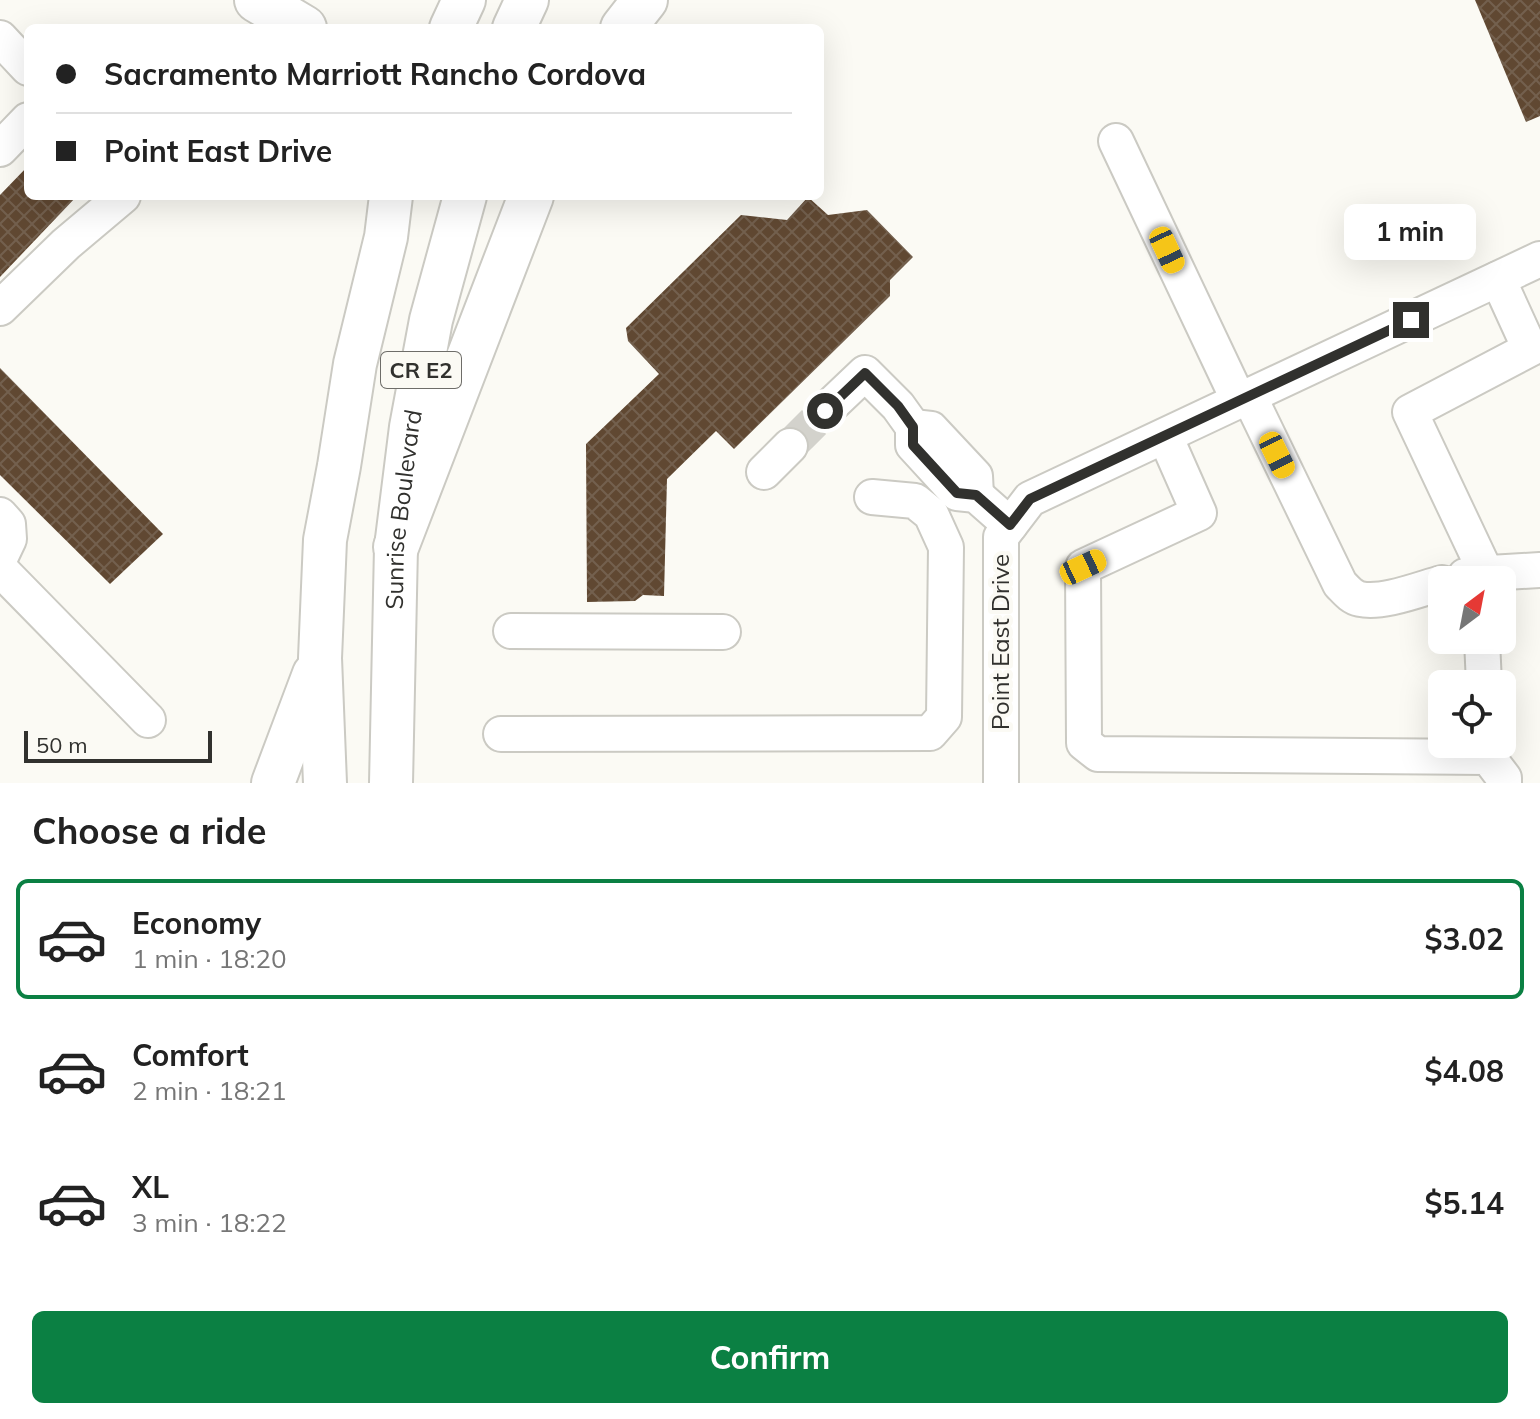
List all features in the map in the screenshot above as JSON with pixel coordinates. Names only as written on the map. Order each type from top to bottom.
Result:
[{"type":"highway","points":[[257,0],[297,24]]},
{"type":"highway","points":[[626,24],[645,0]]},
{"type":"highway","points":[[396,547],[529,200]]},
{"type":"main road","points":[[453,24],[464,0]]},
{"type":"main road","points":[[516,24],[527,0]]},
{"type":"main road","name":"CR E2","points":[[325,783],[320,658],[325,540],[355,364],[386,237],[391,200]]},
{"type":"main road","name":"Sunrise Boulevard","points":[[391,783],[396,547],[411,427],[431,320],[464,200]]},
{"type":"main road","points":[[273,783],[320,658]]},
{"type":"street","points":[[0,38],[24,64]]},
{"type":"street","points":[[0,149],[24,124]]},
{"type":"street","points":[[1116,141],[1340,584],[1350,595],[1379,600],[1428,587]]},
{"type":"street","points":[[0,308],[66,244],[118,200]]},
{"type":"street","name":"Point East Drive","points":[[1001,783],[1001,537],[1030,499],[1540,259]]},
{"type":"street","points":[[1483,566],[1410,412],[1535,347],[1498,279]]},
{"type":"street","points":[[825,411],[865,373],[898,406],[913,427],[913,445],[957,493],[976,495],[1010,525]]},
{"type":"street","points":[[1165,436],[1199,513],[1083,567],[1084,743],[1098,754],[1493,761]]},
{"type":"street","points":[[764,472],[790,446]]},
{"type":"street","points":[[501,734],[930,733],[944,717],[946,547],[931,514],[915,501],[872,497]]},
{"type":"street","points":[[0,515],[8,524],[9,539],[0,558]]},
{"type":"street","points":[[0,569],[148,720]]},
{"type":"street","points":[[1516,571],[1540,570]]},
{"type":"street","points":[[511,631],[723,632]]},
{"type":"building","points":[[1475,0],[1540,0],[1540,116],[1526,122]]},
{"type":"building","points":[[24,170],[24,200],[73,200],[0,277],[0,195]]},
{"type":"building","points":[[805,200],[811,200],[828,215],[867,210],[913,257],[890,280],[890,296],[734,449],[716,431],[667,479],[664,596],[643,595],[635,601],[587,602],[586,444],[659,374],[628,341],[626,328],[741,215],[787,220]]},
{"type":"building","points":[[0,368],[163,534],[110,584],[0,475]]},
{"type":"tunnel","points":[[790,446],[825,411]]},
{"type":"route","points":[[825,411],[865,373],[898,406],[913,427],[913,445],[957,493],[976,495],[1010,525],[1030,499],[1411,320]]}]
